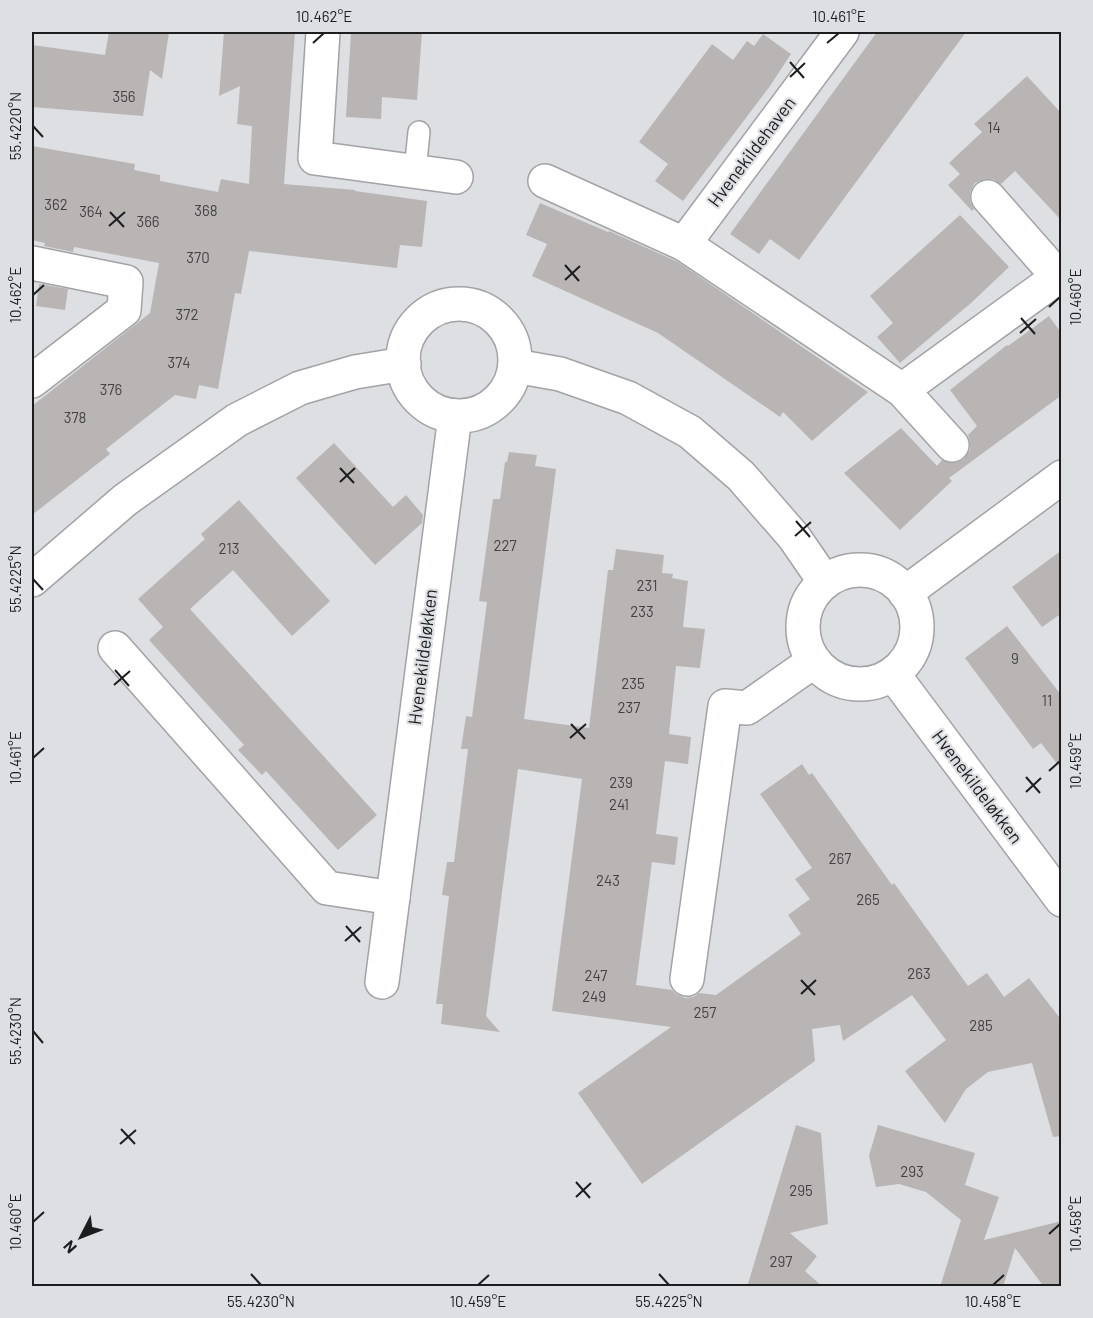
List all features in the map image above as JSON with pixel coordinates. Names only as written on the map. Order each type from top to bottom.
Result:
[{"type":"street","points":[[323,32],[315,158],[456,177]]},
{"type":"street","name":"Hvenekildehaven","points":[[684,244],[842,32]]},
{"type":"street","points":[[545,181],[684,244],[902,390],[952,444]]},
{"type":"street","points":[[902,390],[1060,279],[988,197]]},
{"type":"street","points":[[32,263],[126,282],[124,310],[32,381]]},
{"type":"street","points":[[451,304],[467,305],[484,310],[498,319],[508,333],[514,349],[515,366],[510,383],[501,397],[488,408],[472,415],[455,416],[426,405],[411,387],[404,364],[404,348],[410,332],[421,319],[435,309],[451,304]]},
{"type":"street","points":[[32,580],[125,500],[237,420],[300,388],[355,372],[404,364]]},
{"type":"street","points":[[515,366],[560,374],[628,398],[690,432],[741,476],[794,537],[825,582]]},
{"type":"street","name":"Hvenekildeløkken","points":[[382,982],[455,416]]},
{"type":"street","points":[[905,593],[1062,477]]},
{"type":"street","points":[[858,570],[876,573],[892,581],[905,593],[914,609],[917,627],[914,645],[906,661],[893,674],[877,682],[860,684],[842,682],[827,674],[814,662],[806,646],[803,628],[805,610],[813,594],[825,582],[841,573],[858,570]]},
{"type":"street","points":[[115,648],[327,888],[393,898]]},
{"type":"street","points":[[687,979],[725,706],[747,708],[814,662]]},
{"type":"street","name":"Hvenekildeløkken","points":[[893,674],[1062,900]]},
{"type":"lane","points":[[415,171],[419,132]]},
{"type":"building","points":[[109,32],[169,32],[162,79],[150,70],[143,116],[32,107],[32,45],[105,55]]},
{"type":"building","points":[[224,32],[295,32],[284,184],[355,190],[427,201],[422,247],[400,245],[397,268],[249,251],[241,294],[235,293],[218,389],[199,385],[196,399],[175,395],[106,449],[110,454],[32,515],[32,406],[150,313],[159,263],[74,247],[73,252],[44,246],[45,243],[32,240],[32,146],[135,164],[134,170],[160,175],[160,181],[218,192],[221,179],[249,184],[252,126],[237,124],[240,86],[219,96]]},
{"type":"building","points":[[351,32],[422,32],[417,100],[382,97],[381,119],[346,117]]},
{"type":"building","points":[[877,32],[966,32],[799,260],[770,239],[759,254],[730,234]]},
{"type":"building","points":[[763,34],[791,54],[770,86],[683,201],[655,181],[668,164],[639,142],[712,44],[733,60],[747,41],[754,46]]},
{"type":"building","points":[[1027,76],[1062,114],[1062,221],[1015,171],[1001,184],[993,179],[975,183],[970,192],[970,201],[974,209],[972,211],[948,185],[960,174],[949,163],[982,132],[974,124]]},
{"type":"building","points":[[540,203],[678,262],[868,392],[812,441],[783,412],[780,417],[658,333],[532,276],[547,244],[526,235]]},
{"type":"building","points":[[960,215],[1009,267],[971,303],[900,363],[877,337],[893,323],[870,296]]},
{"type":"building","points":[[39,284],[68,289],[65,310],[36,306]]},
{"type":"building","points":[[1049,316],[1062,334],[1062,395],[949,478],[952,481],[900,530],[844,473],[901,428],[937,466],[942,460],[955,463],[964,459],[970,450],[968,435],[977,426],[950,390],[1007,345]]},
{"type":"building","points":[[334,443],[393,507],[406,495],[423,515],[422,523],[375,565],[296,478]]},
{"type":"building","points":[[509,452],[537,455],[535,466],[556,469],[524,719],[589,728],[608,570],[613,570],[616,549],[664,555],[662,573],[673,574],[672,578],[688,581],[683,627],[705,629],[700,668],[676,666],[669,734],[691,737],[688,764],[665,761],[656,834],[678,837],[675,865],[652,862],[636,985],[672,990],[685,998],[699,993],[716,995],[801,934],[788,915],[810,899],[795,879],[812,868],[760,794],[802,764],[809,775],[812,773],[968,986],[987,973],[1004,997],[1029,978],[1062,1021],[1062,1136],[1053,1137],[1032,1063],[988,1072],[966,1089],[945,1123],[905,1071],[946,1040],[912,995],[843,1041],[840,1025],[812,1029],[815,1061],[642,1184],[578,1093],[671,1027],[552,1011],[582,779],[518,769],[486,1016],[500,1032],[441,1024],[443,1004],[436,1004],[449,896],[442,895],[447,862],[454,862],[468,749],[461,749],[466,716],[472,717],[487,602],[479,601],[493,499],[500,499],[505,462],[507,462]]},
{"type":"building","points":[[239,500],[330,601],[292,636],[233,570],[190,609],[377,815],[338,850],[266,771],[262,775],[238,750],[244,745],[149,640],[163,627],[138,599],[205,539],[201,534]]},
{"type":"building","points":[[1062,550],[1062,613],[1042,627],[1012,587]]},
{"type":"building","points":[[1007,626],[1062,696],[1062,770],[1041,743],[1033,749],[965,658]]},
{"type":"building","points":[[796,1125],[821,1133],[828,1224],[790,1233],[817,1256],[805,1271],[823,1287],[747,1287]]},
{"type":"building","points":[[878,1125],[975,1153],[965,1185],[999,1197],[984,1240],[1062,1221],[1062,1287],[1044,1287],[1015,1248],[1003,1287],[940,1287],[961,1220],[926,1192],[899,1184],[876,1187],[869,1156]]}]
